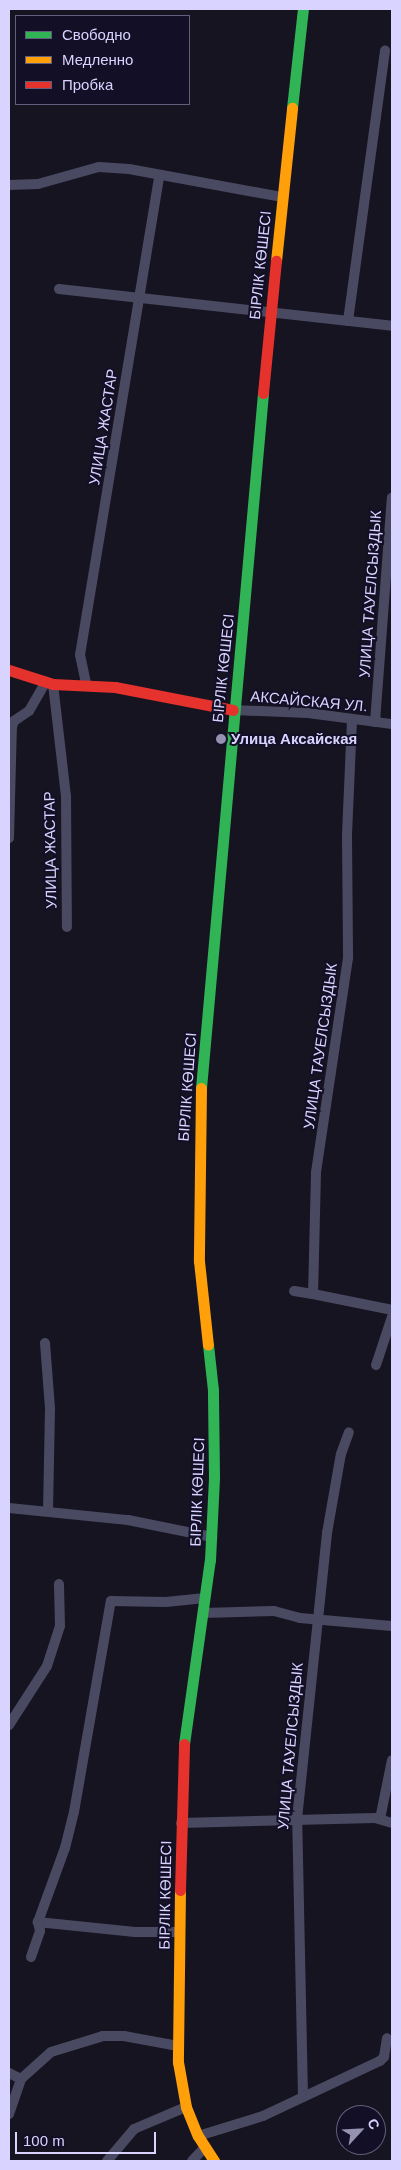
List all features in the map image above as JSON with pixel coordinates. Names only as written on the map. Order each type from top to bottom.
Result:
[{"type":"main road","name":"БІРЛІК КӨШЕСІ","points":[[214,2161],[204,2148],[186,2107],[178,2046],[181,1823],[187,1713],[203,1613],[212,1537],[213,1390],[198,1260],[198,1148],[202,1068],[232,710],[282,197],[304,9]]},
{"type":"main road","name":"АКСАЙСКАЯ УЛ.","points":[[9,670],[50,683],[86,683],[232,710]]},
{"type":"street","points":[[348,320],[384,51]]},
{"type":"street","points":[[9,185],[38,184],[99,167],[282,197]]},
{"type":"street","name":"УЛИЦА ЖАСТАР","points":[[86,683],[80,655],[159,176]]},
{"type":"street","points":[[59,289],[271,311],[392,326]]},
{"type":"street","name":"УЛИЦА ТАУЕЛСЫЗДЫК","points":[[375,722],[392,498]]},
{"type":"street","points":[[9,838],[12,727],[14,721],[28,711],[50,683]]},
{"type":"street","name":"УЛИЦА ЖАСТАР","points":[[50,683],[66,796],[67,927]]},
{"type":"street","name":"АКСАЙСКАЯ УЛ.","points":[[232,710],[308,713],[392,724]]},
{"type":"street","name":"УЛИЦА ТАУЕЛСЫЗДЫК","points":[[312,1294],[316,1172],[348,958],[347,827],[352,720]]},
{"type":"street","points":[[294,1291],[392,1310]]},
{"type":"street","points":[[376,1365],[392,1317]]},
{"type":"street","points":[[45,1343],[50,1414],[48,1510]]},
{"type":"street","name":"УЛИЦА ТАУЕЛСЫЗДЫК","points":[[303,2097],[296,1819],[316,1619],[341,1454],[349,1432]]},
{"type":"street","points":[[9,1508],[48,1510],[128,1520],[212,1537]]},
{"type":"street","points":[[9,1725],[47,1666],[60,1626],[59,1584]]},
{"type":"street","points":[[31,1957],[40,1931],[38,1922],[66,1848],[111,1601],[166,1602],[205,1598]]},
{"type":"street","points":[[203,1613],[274,1611],[316,1619],[392,1626]]},
{"type":"street","points":[[380,1818],[392,1760]]},
{"type":"street","points":[[181,1823],[380,1818],[392,1823]]},
{"type":"street","points":[[38,1922],[136,1932],[180,1932]]},
{"type":"street","points":[[9,2114],[21,2079],[51,2052],[103,2036],[124,2036],[178,2046]]},
{"type":"street","points":[[198,2136],[264,2116],[380,2062],[384,2057],[387,2038]]},
{"type":"street","points":[[9,2073],[21,2079]]},
{"type":"street","points":[[107,2161],[134,2129],[186,2107]]},
{"type":"street","points":[[192,2161],[204,2148]]},
{"type":"traffic: fast","points":[[292,108],[303,9]]},
{"type":"traffic: fast","points":[[201,1088],[263,393]]},
{"type":"traffic: fast","points":[[184,1744],[210,1560],[214,1477],[213,1390],[208,1345]]},
{"type":"traffic: slow","points":[[276,261],[292,108]]},
{"type":"traffic: slow","points":[[201,1088],[199,1261],[208,1345]]},
{"type":"traffic: slow","points":[[180,1890],[178,2062],[186,2107],[198,2136],[214,2161]]},
{"type":"traffic: jam","points":[[263,393],[276,261]]},
{"type":"traffic: jam","points":[[9,670],[53,684],[115,687],[233,710]]},
{"type":"traffic: jam","points":[[180,1890],[184,1744]]},
{"type":"place","name":"Улица Аксайская","points":[[221,739]]}]
